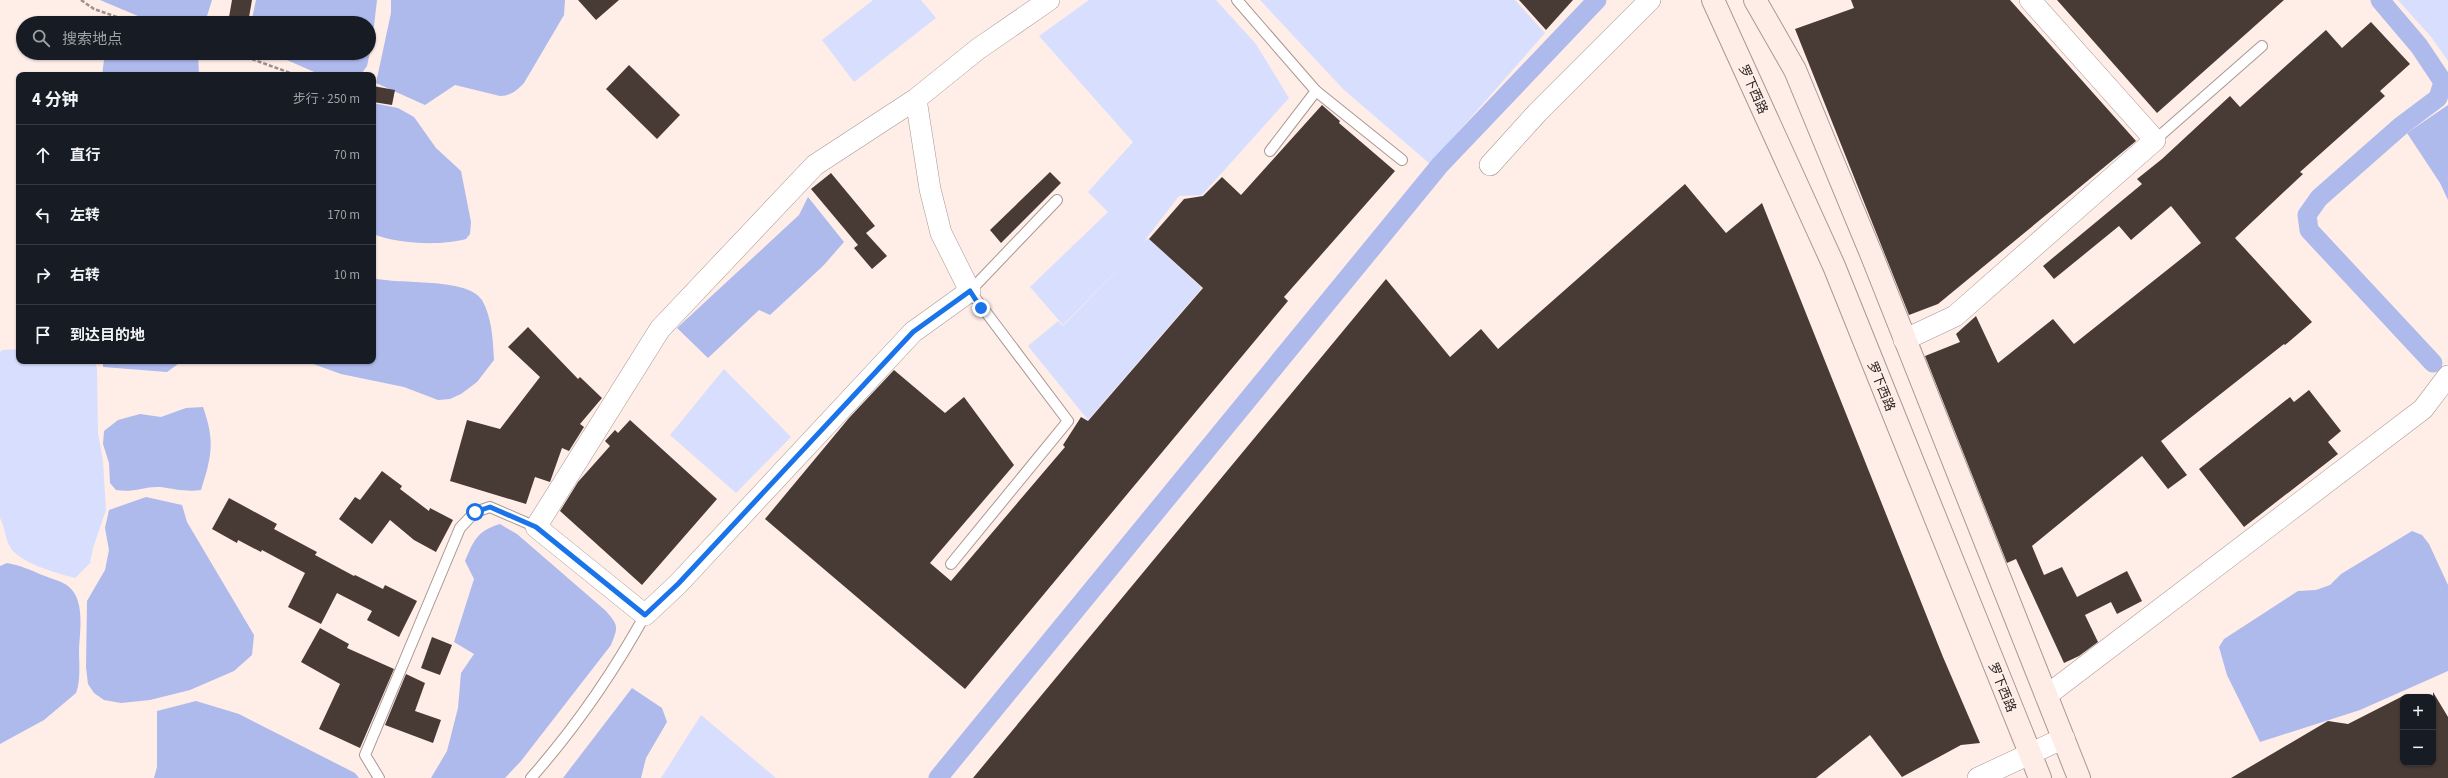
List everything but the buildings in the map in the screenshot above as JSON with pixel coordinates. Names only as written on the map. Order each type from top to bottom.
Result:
[{"type":"main road","name":"罗下西路","points":[[1713,0],[1834,266],[2040,778]]},
{"type":"main road","points":[[1754,0],[1795,70],[2080,778]]},
{"type":"street","points":[[916,99],[930,189],[941,233],[970,291],[913,332],[678,584],[645,615],[536,527],[660,329],[815,164],[916,99],[978,49],[1049,0]]},
{"type":"street","points":[[1490,166],[1542,107],[1650,0]]},
{"type":"street","points":[[1904,340],[1955,316],[2155,140],[2030,0]]},
{"type":"street","points":[[2046,696],[2423,409],[2448,376]]},
{"type":"street","points":[[1978,778],[2064,738]]},
{"type":"lane","points":[[1237,0],[1316,91],[1402,160]]},
{"type":"lane","points":[[2155,140],[2262,46]]},
{"type":"lane","points":[[1270,150],[1316,91]]},
{"type":"lane","points":[[951,564],[1068,421],[970,291],[1057,200]]},
{"type":"lane","points":[[379,778],[365,755],[460,528],[475,512],[490,507],[536,527]]},
{"type":"lane","points":[[531,778],[559,747],[617,665],[645,615]]},
{"type":"path","points":[[82,0],[94,9],[114,16]]},
{"type":"path","points":[[254,60],[288,72]]},
{"type":"shaded area","points":[[873,0],[921,0],[936,18],[854,82],[822,40]]},
{"type":"shaded area","points":[[1089,0],[1216,0],[1256,44],[1289,98],[1202,195],[1179,196],[1142,244],[1148,238],[1202,288],[1088,420],[1028,346],[1058,321],[1063,326],[1136,251],[1063,325],[1030,287],[1108,212],[1088,192],[1133,142],[1039,36]]},
{"type":"shaded area","points":[[1260,0],[1515,0],[1545,33],[1430,164],[1343,89]]},
{"type":"shaded area","points":[[2398,0],[2448,0],[2448,61],[2432,38]]},
{"type":"shaded area","points":[[16,349],[16,364],[95,364],[97,368],[98,433],[103,461],[106,510],[93,548],[90,563],[75,578],[38,566],[20,557],[9,545],[0,518],[0,352],[2,350]]},
{"type":"shaded area","points":[[724,369],[791,437],[736,493],[670,435]]},
{"type":"shaded area","points":[[701,715],[776,778],[661,778]]},
{"type":"water","points":[[100,0],[212,0],[207,16],[138,16]]},
{"type":"water","points":[[256,0],[377,0],[375,16],[253,16]]},
{"type":"water","points":[[391,0],[565,0],[564,15],[524,83],[511,94],[500,96],[455,85],[425,105],[376,83],[391,13]]},
{"type":"water","points":[[104,60],[198,60],[199,72],[102,72]]},
{"type":"water","points":[[287,60],[368,60],[367,66],[363,72],[314,72]]},
{"type":"water","points":[[376,104],[398,108],[414,117],[436,148],[461,171],[471,222],[470,234],[466,239],[456,241],[444,243],[419,243],[376,235]]},
{"type":"water","points":[[2448,105],[2448,200],[2440,183],[2407,133]]},
{"type":"water","points":[[808,197],[844,242],[823,266],[770,315],[759,310],[708,358],[677,328],[799,215]]},
{"type":"water","points":[[376,278],[448,285],[462,288],[474,293],[482,300],[490,321],[494,360],[477,382],[461,394],[450,399],[438,400],[404,387],[341,374],[313,364],[376,364]]},
{"type":"water","points":[[103,364],[178,364],[167,372],[103,367]]},
{"type":"water","points":[[203,407],[211,439],[211,448],[208,467],[201,490],[196,491],[154,487],[128,491],[116,490],[110,483],[109,463],[103,444],[104,431],[118,420],[140,414],[161,417],[186,408]]},
{"type":"water","points":[[146,497],[182,505],[187,522],[254,635],[252,655],[234,671],[190,690],[150,700],[121,703],[104,700],[94,693],[88,684],[86,667],[87,601],[105,570],[109,550],[105,528],[109,510]]},
{"type":"water","points":[[500,524],[517,534],[606,611],[615,624],[615,634],[611,645],[521,761],[505,778],[431,778],[447,751],[458,708],[461,673],[474,654],[454,642],[474,579],[465,561],[477,537],[486,530]]},
{"type":"water","points":[[2412,531],[2422,535],[2429,544],[2448,585],[2448,671],[2360,710],[2260,742],[2227,675],[2219,647],[2224,639],[2298,591],[2316,590],[2330,585],[2341,574]]},
{"type":"water","points":[[7,563],[59,581],[72,589],[79,605],[81,623],[79,683],[76,693],[44,720],[0,744],[0,566]]},
{"type":"water","points":[[632,688],[662,708],[667,722],[646,758],[641,778],[563,778]]},
{"type":"water","points":[[196,701],[239,714],[355,773],[359,778],[154,778],[157,767],[157,711]]},
{"type":"waterway","points":[[938,778],[1440,165],[1597,0]]},
{"type":"waterway","points":[[2380,0],[2419,46],[2443,82],[2438,98],[2402,125],[2319,198],[2307,215],[2309,230],[2433,363]]},
{"type":"route","points":[[475,512],[490,507],[536,527],[645,615],[678,584],[913,332],[970,291],[981,308]]}]
